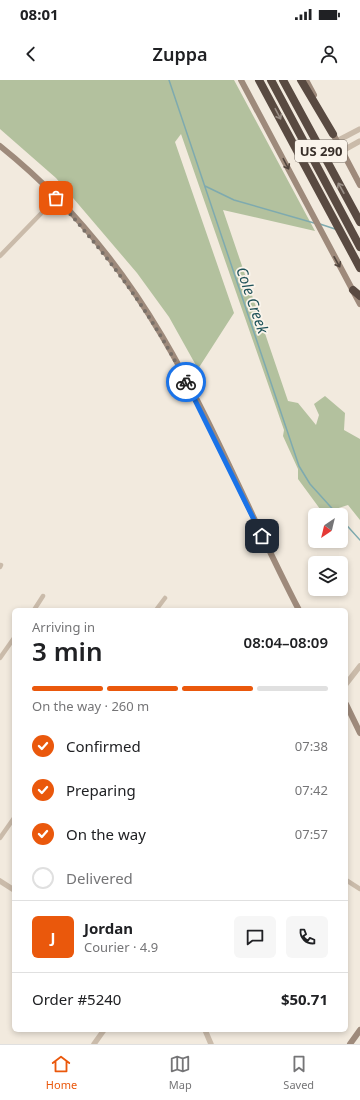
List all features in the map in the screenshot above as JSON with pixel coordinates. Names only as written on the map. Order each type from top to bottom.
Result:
[{"type":"highway","name":"US 290","points":[[259,80],[360,268]]},
{"type":"highway","points":[[271,80],[360,246]]},
{"type":"highway","name":"US 290","points":[[283,80],[360,222]]},
{"type":"highway","points":[[301,80],[335,138]]},
{"type":"highway","points":[[352,290],[360,296]]},
{"type":"main road","points":[[241,80],[360,304]]},
{"type":"main road","points":[[306,80],[360,185]]},
{"type":"main road","points":[[0,146],[56,198],[96,242],[124,278],[162,337],[215,439],[298,608]]},
{"type":"main road","points":[[348,708],[360,733]]},
{"type":"main road","points":[[350,1044],[360,1030]]},
{"type":"street","points":[[335,138],[360,129]]},
{"type":"street","points":[[342,151],[360,141]]},
{"type":"street","points":[[0,256],[56,198]]},
{"type":"street","points":[[35,608],[43,596]]},
{"type":"street","points":[[158,608],[165,598]]},
{"type":"street","points":[[0,658],[12,641]]},
{"type":"street","points":[[348,681],[360,666]]},
{"type":"street","points":[[0,838],[12,821]]},
{"type":"street","points":[[0,881],[12,889]]},
{"type":"street","points":[[348,881],[360,889]]},
{"type":"street","points":[[94,1044],[103,1032]]},
{"type":"street","points":[[206,1032],[210,1044]]},
{"type":"green space","points":[[0,80],[234,80],[315,231],[223,210],[288,401],[298,403],[316,425],[319,415],[314,404],[325,396],[345,413],[344,430],[360,439],[360,520],[348,505],[339,508],[319,508],[298,479],[298,469],[283,436],[284,430],[181,134],[175,142],[234,313],[198,369],[169,317],[137,273],[56,178],[0,129]]},
{"type":"waterway","name":"Cole Creek","points":[[169,80],[299,466],[310,484],[332,508]]},
{"type":"waterway","points":[[205,186],[234,200],[314,223]]},
{"type":"waterway","points":[[320,224],[335,229]]},
{"type":"waterway","name":"Cole Creek","points":[[348,527],[360,540]]},
{"type":"way so far","points":[[56,198],[96,242],[124,278],[162,337],[186,382]]},
{"type":"route","points":[[186,382],[262,536]]}]
